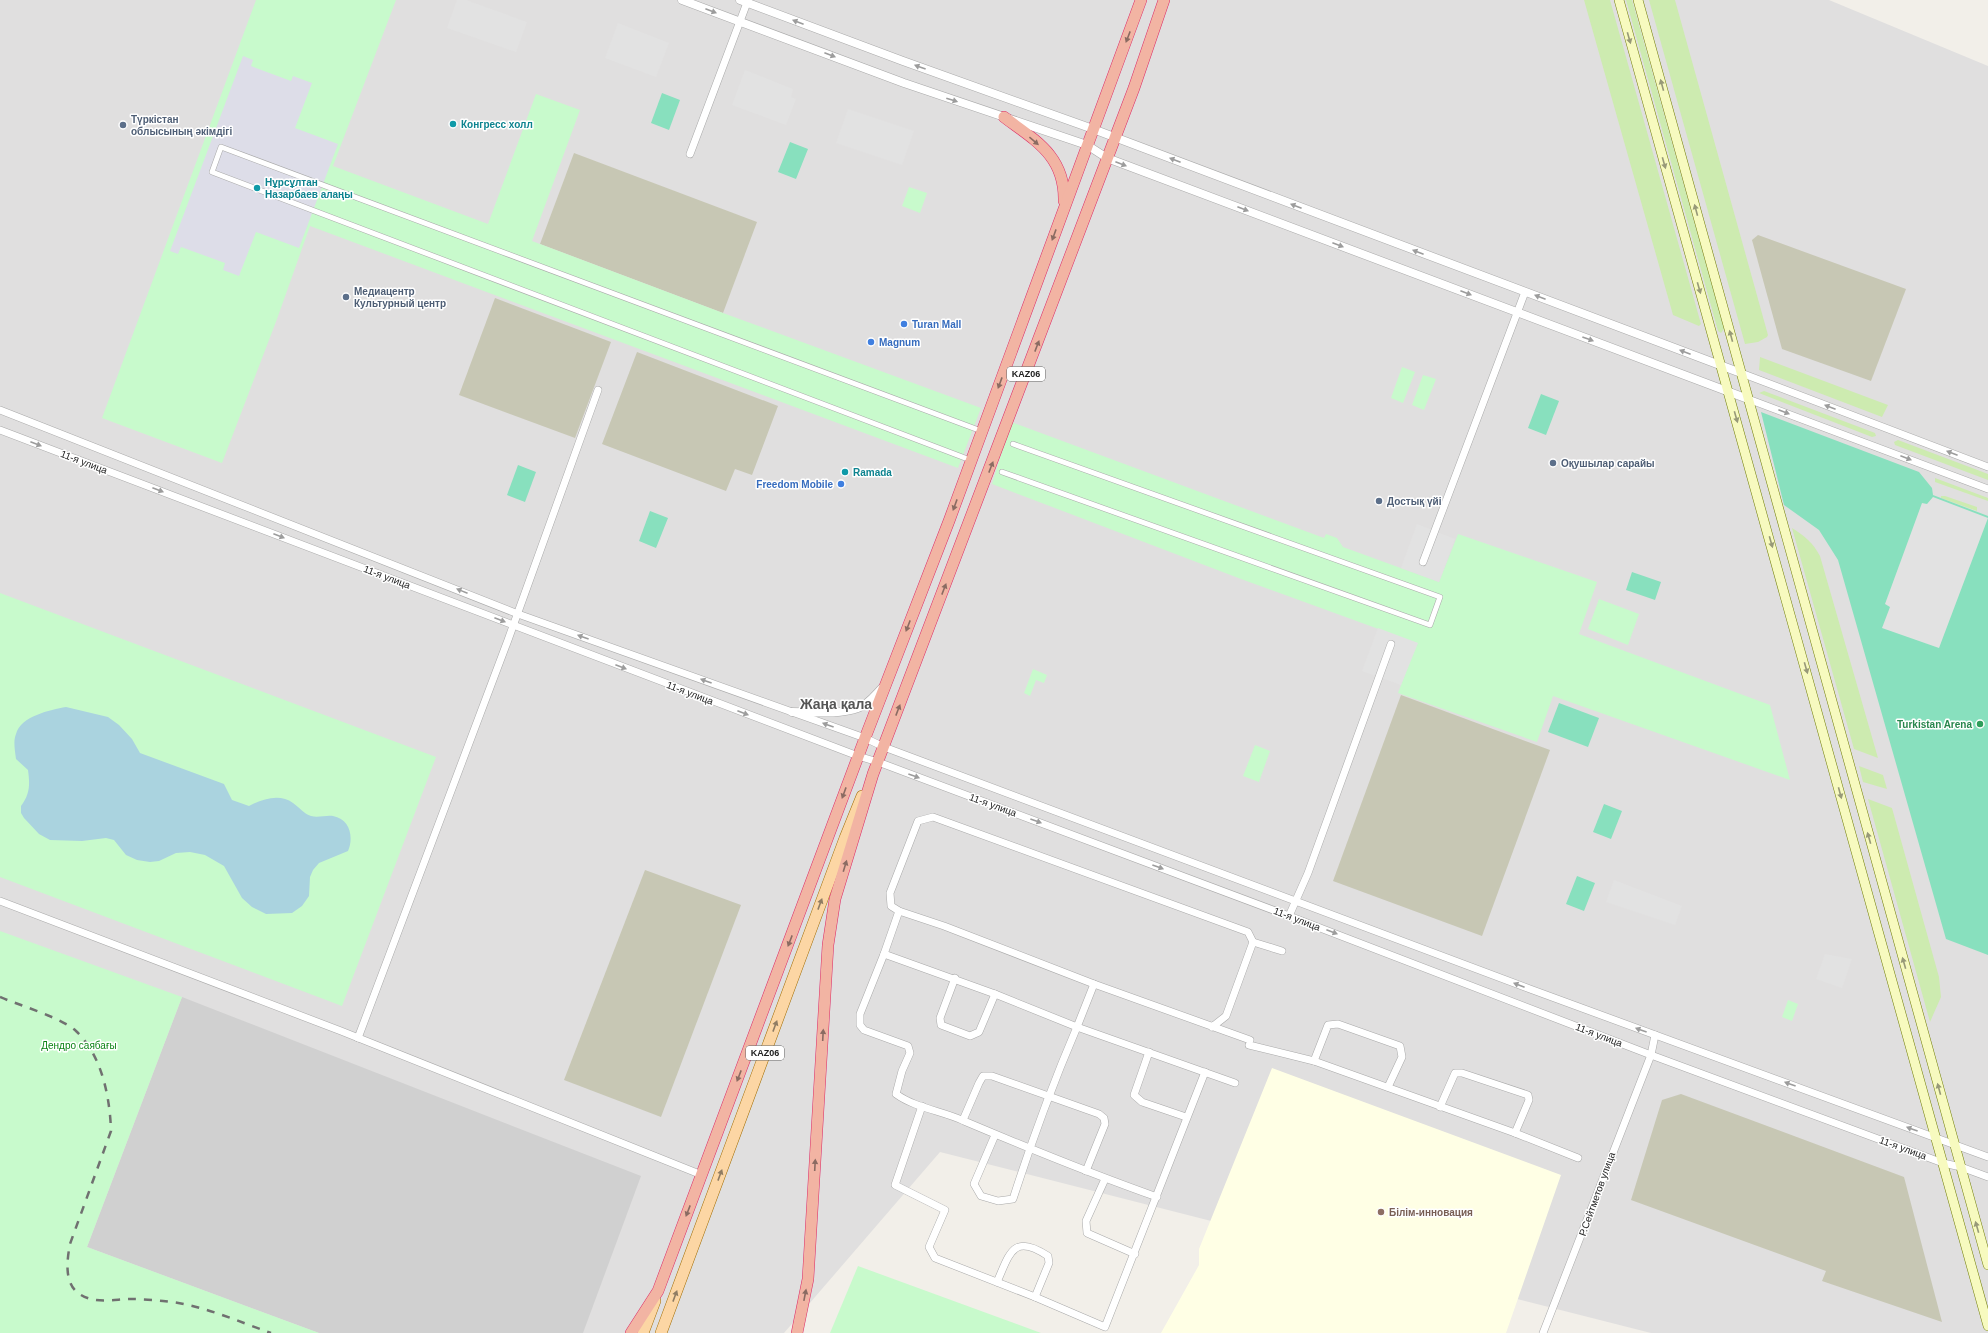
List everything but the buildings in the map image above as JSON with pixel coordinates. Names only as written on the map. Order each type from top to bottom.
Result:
[{"type":"highway","name":"KАZ06","points":[[631,1333],[658,1291],[858,756],[946,527],[1141,0]]},
{"type":"highway","name":"KАZ06","points":[[797,1333],[808,1279],[828,945],[835,899],[873,774],[1115,137],[1164,0]]},
{"type":"highway","points":[[1004,117],[1050,154],[1061,172],[1064,186],[1063,211]]},
{"type":"main road","points":[[1619,0],[1988,1326]]},
{"type":"main road","points":[[1638,0],[1988,1265]]},
{"type":"main road","name":"KАZ06","points":[[661,1333],[844,838],[873,774]]},
{"type":"main road","name":"KАZ06","points":[[643,1333],[658,1291]]},
{"type":"street","points":[[682,0],[911,86],[1087,145],[1107,158],[1988,489]]},
{"type":"street","points":[[690,154],[740,22],[745,1],[896,59],[1115,137],[1988,467]]},
{"type":"street","points":[[965,458],[212,172],[221,147],[976,429]]},
{"type":"street","points":[[1423,562],[1525,292]]},
{"type":"street","points":[[358,1038],[514,625],[598,390]]},
{"type":"street","name":"11-я улица","points":[[0,410],[518,614],[865,738],[884,747],[1655,1035],[1988,1157]]},
{"type":"street","name":"11-я улица","points":[[0,430],[858,756],[878,762],[1289,916],[1651,1055],[1943,1163],[1961,1167],[1988,1177]]},
{"type":"street","points":[[1002,472],[1430,625],[1440,597],[1013,444]]},
{"type":"street","points":[[1289,916],[1313,859],[1391,644]]},
{"type":"street","points":[[792,712],[833,712],[859,708],[873,699],[886,682]]},
{"type":"street","points":[[1282,951],[1253,942],[1248,932],[933,817],[918,821],[890,893],[892,906],[899,911],[944,926],[1249,1042],[1314,1061],[1388,1086],[1578,1158]]},
{"type":"street","points":[[0,901],[358,1038],[702,1175]]},
{"type":"street","points":[[899,911],[860,1014],[860,1025],[864,1030],[908,1046],[910,1053],[902,1071],[896,1094],[922,1106],[963,1120],[995,1135],[1105,1179],[1157,1197]]},
{"type":"street","points":[[1212,1027],[1226,1016],[1253,942]]},
{"type":"street","points":[[884,954],[954,978],[1076,1027],[1235,1083]]},
{"type":"street","points":[[954,978],[940,1018],[941,1024],[970,1036],[979,1032],[996,994]]},
{"type":"street","points":[[995,1135],[974,1184],[981,1196],[998,1201],[1013,1198],[1048,1097],[1094,984]]},
{"type":"street","points":[[1314,1061],[1328,1025],[1338,1024],[1400,1046],[1402,1057],[1388,1086]]},
{"type":"street","name":"Р.Сейтметов улица","points":[[1543,1333],[1651,1055],[1655,1035]]},
{"type":"street","points":[[1149,1052],[1134,1095],[1142,1102],[1186,1117]]},
{"type":"street","points":[[922,1106],[895,1185],[946,1210],[929,1248],[935,1258],[1035,1296],[1105,1327],[1135,1254],[1186,1117],[1205,1072]]},
{"type":"street","points":[[1440,1106],[1455,1073],[1462,1073],[1528,1095],[1529,1100],[1515,1133]]},
{"type":"street","points":[[963,1120],[983,1076],[992,1076],[1099,1114],[1104,1118],[1105,1124],[1086,1171]]},
{"type":"street","points":[[1105,1179],[1086,1221],[1087,1233],[1135,1254]]},
{"type":"street","points":[[997,1282],[1010,1253],[1016,1247],[1023,1245],[1048,1256],[1049,1263],[1035,1296]]},
{"type":"shaded area","name":"Жаңа қала","points":[[0,0],[1829,0],[1988,66],[1988,1333],[1651,1333],[940,1152],[784,1333],[0,1333]]},
{"type":"shaded area","points":[[457,0],[466,0],[527,22],[516,52],[447,28]]},
{"type":"shaded area","points":[[618,23],[669,43],[656,77],[605,58]]},
{"type":"shaded area","name":"Нұрсұлтан Назарбаев алаңы","points":[[243,56],[253,60],[251,66],[291,81],[293,76],[312,83],[295,128],[338,144],[299,248],[256,232],[239,276],[223,270],[225,263],[181,247],[178,254],[170,251]]},
{"type":"shaded area","points":[[745,70],[793,89],[791,97],[796,99],[786,125],[732,105]]},
{"type":"shaded area","points":[[848,109],[914,131],[902,165],[836,143]]},
{"type":"shaded area","points":[[574,153],[757,222],[723,313],[540,244]]},
{"type":"shaded area","points":[[1758,235],[1906,289],[1871,381],[1782,349],[1752,240]]},
{"type":"shaded area","points":[[495,298],[611,342],[575,438],[459,395]]},
{"type":"shaded area","points":[[637,352],[778,406],[752,475],[735,469],[726,491],[602,444]]},
{"type":"shaded area","points":[[1933,497],[1988,518],[1939,648],[1882,628],[1890,607],[1885,604],[1922,503],[1927,504]]},
{"type":"shaded area","points":[[1417,524],[1455,539],[1439,582],[1401,568]]},
{"type":"shaded area","points":[[1378,628],[1418,643],[1401,685],[1362,671]]},
{"type":"shaded area","points":[[1401,695],[1550,750],[1482,936],[1333,881]]},
{"type":"shaded area","points":[[645,870],[741,905],[661,1117],[564,1080]]},
{"type":"shaded area","points":[[1614,880],[1682,906],[1675,925],[1606,902]]},
{"type":"shaded area","points":[[1825,954],[1852,959],[1842,988],[1816,979]]},
{"type":"shaded area","points":[[182,997],[641,1176],[583,1333],[319,1333],[87,1247]]},
{"type":"shaded area","name":"Білім-инновация","points":[[1272,1068],[1561,1175],[1506,1333],[1161,1333],[1199,1265],[1199,1249]]},
{"type":"shaded area","points":[[1681,1094],[1904,1177],[1942,1322],[1822,1281],[1826,1271],[1631,1200],[1662,1100]]},
{"type":"green space","points":[[256,0],[396,0],[333,166],[488,224],[536,94],[580,110],[532,241],[981,408],[958,468],[310,226],[277,319],[222,463],[102,418]]},
{"type":"green space","points":[[1584,0],[1610,0],[1701,324],[1699,326],[1673,315]]},
{"type":"green space","points":[[1626,0],[1632,0],[1724,329],[1721,333],[1718,331]]},
{"type":"green space","points":[[1649,0],[1675,0],[1768,335],[1758,342],[1745,344]]},
{"type":"green space","points":[[662,93],[680,100],[669,130],[651,123]]},
{"type":"green space","points":[[790,142],[808,149],[796,179],[778,172]]},
{"type":"green space","points":[[909,187],[927,193],[920,213],[902,206]]},
{"type":"green space","points":[[1760,357],[1888,405],[1882,417],[1759,370]]},
{"type":"green space","points":[[1402,367],[1415,372],[1403,403],[1391,398]]},
{"type":"green space","points":[[1423,375],[1436,379],[1424,410],[1412,405]]},
{"type":"green space","points":[[1764,391],[1875,433],[1876,436],[1872,437],[1759,393]]},
{"type":"green space","points":[[1541,394],[1559,401],[1546,435],[1528,428]]},
{"type":"green space","points":[[1761,412],[1919,472],[1932,488],[1933,495],[1988,516],[1988,955],[1946,939],[1838,560],[1819,530],[1784,505]]},
{"type":"green space","points":[[1011,422],[1324,538],[1326,534],[1337,538],[1343,547],[1439,582],[1458,534],[1597,582],[1579,634],[1770,705],[1790,780],[1553,696],[1537,742],[1398,693],[1417,643],[1241,579],[992,484]]},
{"type":"green space","points":[[1898,440],[1988,474],[1988,480],[1895,445],[1894,442]]},
{"type":"green space","points":[[518,465],[536,472],[525,502],[507,495]]},
{"type":"green space","points":[[1935,478],[1988,498],[1988,501],[1935,482]]},
{"type":"green space","points":[[1941,496],[1977,507],[1977,511],[1941,498]]},
{"type":"green space","points":[[650,511],[668,518],[656,548],[639,541]]},
{"type":"green space","points":[[1792,528],[1808,540],[1820,556],[1878,758],[1854,749]]},
{"type":"green space","points":[[1632,572],[1661,582],[1655,600],[1626,590]]},
{"type":"green space","points":[[0,593],[436,757],[342,1006],[0,877]]},
{"type":"green space","points":[[1599,599],[1639,614],[1628,645],[1588,629]]},
{"type":"green space","points":[[1033,669],[1047,675],[1044,683],[1036,680],[1030,696],[1024,693]]},
{"type":"green space","points":[[1559,703],[1599,718],[1588,747],[1548,732]]},
{"type":"green space","points":[[1255,745],[1270,751],[1259,782],[1243,776]]},
{"type":"green space","points":[[1859,766],[1883,775],[1887,789],[1863,782]]},
{"type":"green space","points":[[1868,799],[1892,808],[1939,977],[1941,997],[1930,1022]]},
{"type":"green space","points":[[1604,804],[1622,811],[1611,839],[1593,832]]},
{"type":"green space","points":[[1577,876],[1595,883],[1584,911],[1566,904]]},
{"type":"green space","name":"Дендро саябағы","points":[[0,931],[182,997],[87,1247],[319,1333],[0,1333]]},
{"type":"green space","points":[[1788,1000],[1798,1004],[1792,1021],[1782,1017]]},
{"type":"green space","points":[[858,1266],[1041,1333],[830,1333]]},
{"type":"water","points":[[66,707],[108,717],[119,725],[132,739],[140,753],[224,784],[232,800],[249,806],[265,799],[282,798],[293,803],[308,815],[316,817],[333,816],[339,818],[347,825],[349,829],[351,840],[348,851],[319,863],[313,870],[310,877],[309,896],[302,906],[292,913],[266,914],[252,907],[242,898],[224,866],[205,855],[190,852],[176,853],[159,861],[150,862],[137,860],[126,855],[114,840],[106,838],[82,841],[50,840],[39,834],[21,813],[21,806],[29,789],[29,775],[28,770],[16,759],[14,746],[16,734],[19,728],[30,718],[44,712]]},
{"type":"railway","points":[[0,997],[50,1016],[76,1031],[92,1052],[103,1078],[109,1105],[111,1131],[70,1244],[68,1257],[70,1283],[78,1293],[84,1297],[97,1300],[144,1299],[177,1303],[204,1309],[271,1333]]},
{"type":"place","name":"Конгресс холл","points":[[453,124]]},
{"type":"place","name":"Түркістан облысының әкімдігі","points":[[123,125]]},
{"type":"place","name":"Нұрсұлтан Назарбаев алаңы","points":[[257,188]]},
{"type":"place","name":"Медиацентр Культурный центр","points":[[346,297]]},
{"type":"place","name":"Turan Mall","points":[[904,324]]},
{"type":"place","name":"Magnum","points":[[871,342]]},
{"type":"place","name":"Оқушылар сарайы","points":[[1553,463]]},
{"type":"place","name":"Ramada","points":[[845,472]]},
{"type":"place","name":"Freedom Mobile","points":[[841,484]]},
{"type":"place","name":"Достық үйі","points":[[1379,501]]},
{"type":"place","name":"Turkistan Arena","points":[[1980,724]]},
{"type":"place","name":"Білім-инновация","points":[[1381,1212]]},
{"type":"district","name":"Жаңа қала","points":[[836,704]]}]
